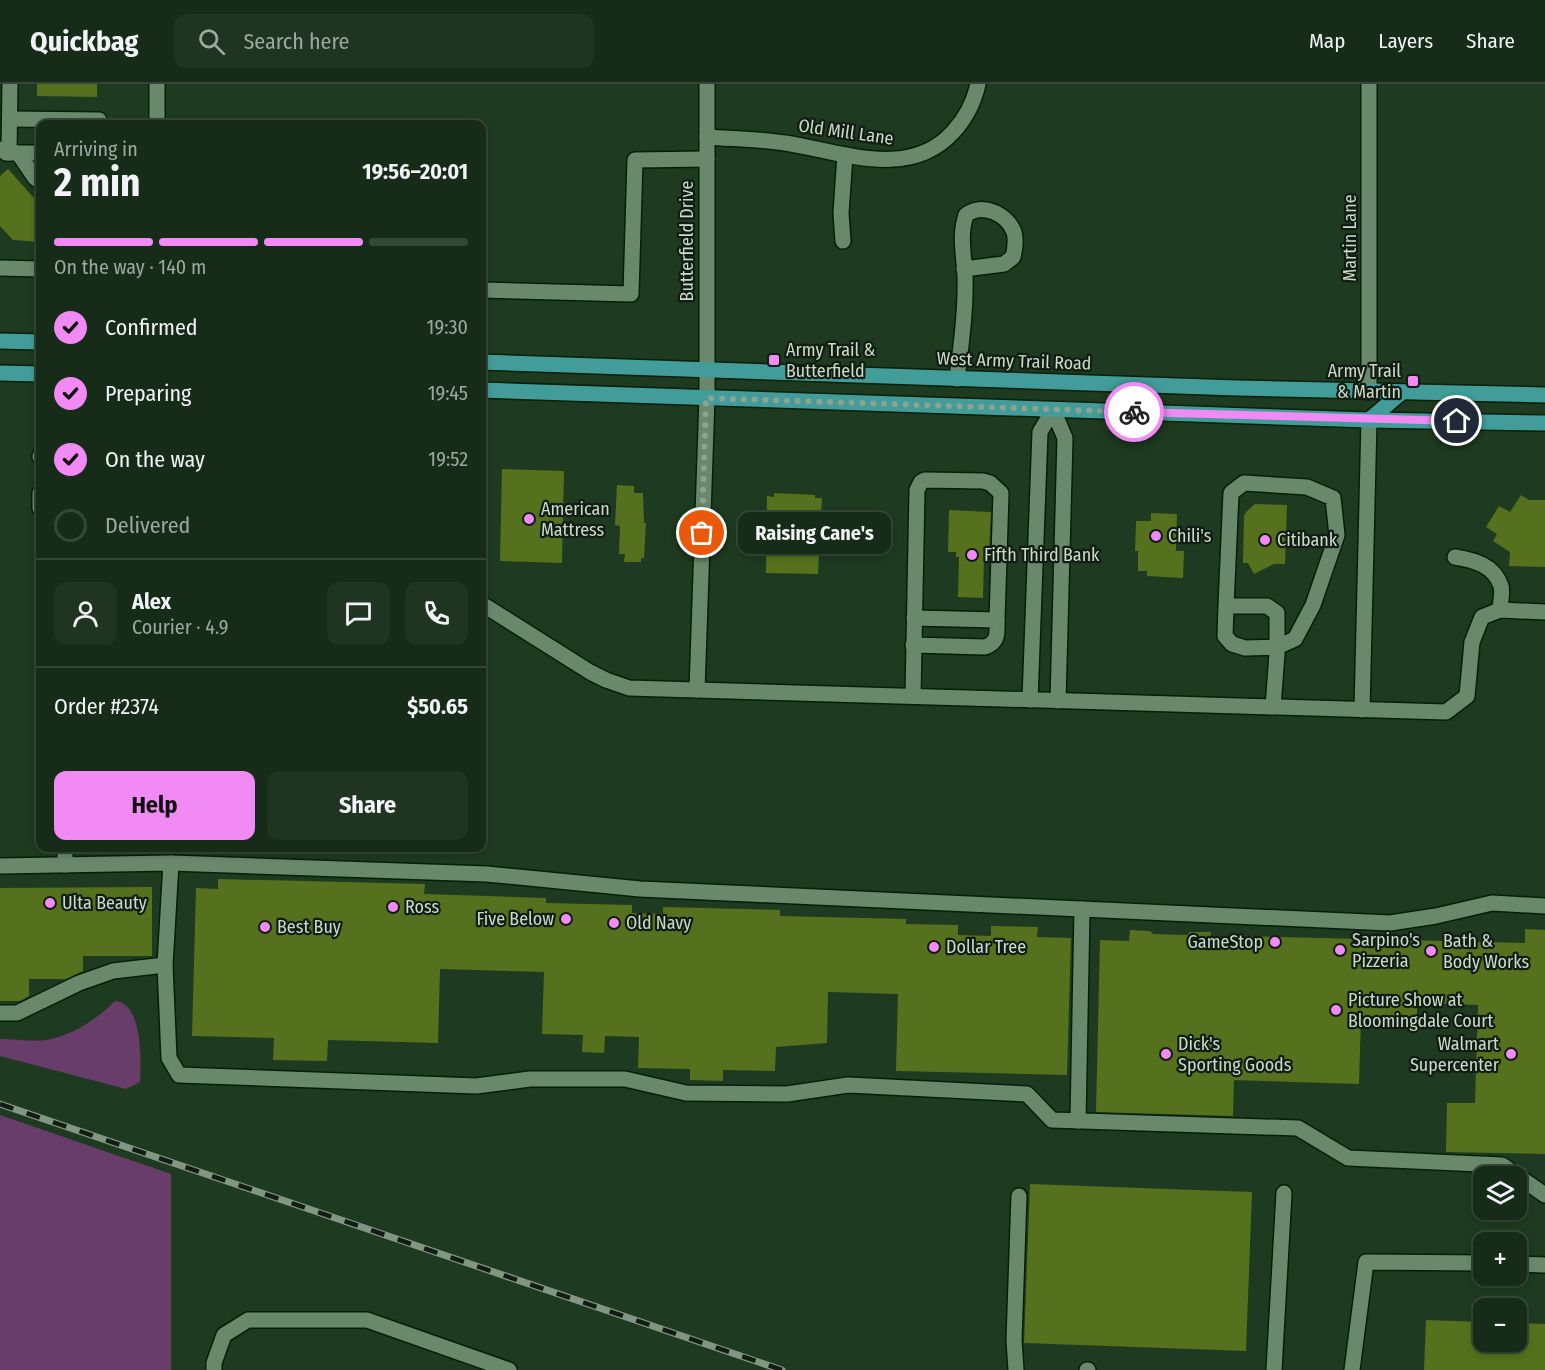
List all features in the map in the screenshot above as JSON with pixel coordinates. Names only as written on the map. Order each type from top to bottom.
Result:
[{"type":"main road","points":[[0,341],[36,342]]},
{"type":"main road","name":"West Army Trail Road","points":[[486,362],[1401,393],[1545,395]]},
{"type":"main road","points":[[0,373],[36,374]]},
{"type":"main road","points":[[1053,410],[1055,382]]},
{"type":"main road","points":[[486,390],[1369,420],[1545,423]]},
{"type":"main road","points":[[1369,420],[1401,393]]},
{"type":"street","points":[[6,151],[10,119],[10,84]]},
{"type":"street","points":[[157,84],[157,120]]},
{"type":"street","name":"Butterfield Drive","points":[[697,690],[707,371],[707,84]]},
{"type":"street","name":"Old Mill Lane","points":[[707,137],[784,143],[869,158],[906,159],[937,146],[947,139],[965,118],[975,98],[978,84]]},
{"type":"street","name":"Martin Lane","points":[[1369,84],[1369,392]]},
{"type":"street","points":[[10,119],[99,120]]},
{"type":"street","points":[[6,151],[36,153]]},
{"type":"street","points":[[6,151],[36,179]]},
{"type":"street","points":[[843,241],[841,213],[845,154]]},
{"type":"street","points":[[486,290],[631,294],[635,160],[707,159]]},
{"type":"street","points":[[957,379],[964,305],[962,237],[966,215],[977,209],[988,210],[1009,222],[1015,234],[1013,257],[1004,264],[964,269]]},
{"type":"street","points":[[0,268],[36,269]]},
{"type":"street","points":[[1030,700],[1040,432],[1053,410]]},
{"type":"street","points":[[1053,410],[1065,438],[1058,701]]},
{"type":"street","points":[[1362,710],[1369,420]]},
{"type":"street","points":[[913,645],[985,647],[997,639],[1002,505],[1000,493],[990,483],[925,480],[921,482],[917,490],[913,645],[913,696]]},
{"type":"street","points":[[1244,483],[1307,487],[1333,498],[1337,535],[1313,605],[1295,639],[1277,647],[1245,648],[1232,644],[1225,636],[1226,606],[1231,493],[1244,483]]},
{"type":"street","points":[[1455,557],[1474,560],[1493,572],[1502,588],[1500,610]]},
{"type":"street","points":[[486,606],[606,680],[629,688],[1446,712],[1467,696],[1472,642],[1482,617],[1500,610],[1545,612]]},
{"type":"street","points":[[1226,606],[1267,606],[1277,613],[1273,707]]},
{"type":"street","points":[[914,618],[997,620]]},
{"type":"street","points":[[65,852],[65,865]]},
{"type":"street","points":[[136,852],[136,864]]},
{"type":"street","points":[[0,866],[171,863],[487,874],[640,889],[1390,923],[1436,916],[1492,903],[1545,906]]},
{"type":"street","points":[[171,863],[165,965],[169,1058],[179,1075],[476,1086],[530,1079],[625,1079],[686,1093],[787,1094],[848,1085],[1027,1094],[1052,1120],[1298,1128],[1348,1158],[1502,1165],[1545,1195]]},
{"type":"street","points":[[1078,1121],[1082,909]]},
{"type":"street","points":[[0,1013],[16,1014],[79,983],[113,971],[165,965]]},
{"type":"street","points":[[1274,1370],[1284,1193]]},
{"type":"street","points":[[1016,1370],[1014,1340],[1019,1196]]},
{"type":"street","points":[[1352,1370],[1366,1262],[1473,1263]]},
{"type":"street","points":[[1527,1264],[1545,1265]]},
{"type":"street","points":[[214,1370],[214,1363],[224,1335],[248,1320],[367,1320],[510,1370]]},
{"type":"shaded area","points":[[115,1001],[124,1004],[131,1012],[140,1048],[140,1082],[126,1089],[0,1056],[0,1039],[35,1041],[57,1038],[84,1025]]},
{"type":"shaded area","points":[[0,1115],[171,1174],[171,1370],[0,1370]]},
{"type":"building","points":[[37,84],[97,84],[97,97],[37,96]]},
{"type":"building","points":[[8,169],[36,198],[36,242],[13,240],[0,226],[0,176]]},
{"type":"building","name":"American Mattress","points":[[502,469],[564,471],[562,563],[500,561]]},
{"type":"building","points":[[617,485],[634,486],[634,493],[643,493],[644,523],[646,523],[644,558],[641,558],[641,562],[624,562],[625,554],[619,554],[620,526],[615,525]]},
{"type":"building","points":[[774,493],[815,495],[815,498],[822,498],[818,574],[766,573],[767,496],[774,497]]},
{"type":"building","points":[[1521,495],[1529,500],[1545,500],[1545,567],[1509,566],[1510,552],[1493,541],[1497,534],[1486,527],[1499,506],[1510,512]]},
{"type":"building","name":"Citibank","points":[[1255,504],[1287,505],[1285,564],[1274,564],[1254,574],[1248,563],[1243,563],[1244,516]]},
{"type":"building","name":"Fifth Third Bank","points":[[949,510],[991,512],[989,553],[988,558],[984,558],[983,598],[958,597],[959,557],[956,557],[956,552],[948,552]]},
{"type":"building","name":"Chili's","points":[[1151,513],[1177,514],[1176,551],[1184,551],[1183,578],[1147,576],[1147,571],[1138,571],[1138,551],[1135,551],[1136,521],[1151,521]]},
{"type":"building","points":[[218,879],[425,884],[424,894],[546,898],[546,903],[632,905],[632,913],[663,914],[663,907],[780,910],[780,916],[906,919],[906,924],[958,925],[958,935],[991,936],[991,926],[1038,927],[1037,937],[1071,938],[1067,1075],[896,1071],[898,994],[828,992],[827,1043],[776,1047],[775,1071],[723,1070],[723,1081],[690,1080],[690,1069],[638,1068],[639,1037],[605,1036],[604,1053],[582,1052],[583,1035],[542,1034],[544,972],[440,969],[438,1043],[328,1040],[327,1061],[273,1060],[274,1038],[192,1036],[196,888],[218,889]]},
{"type":"building","points":[[152,887],[152,956],[83,956],[83,971],[66,979],[29,979],[29,996],[20,1001],[0,1001],[0,888]]},
{"type":"building","points":[[1525,929],[1545,930],[1545,1154],[1446,1152],[1447,1103],[1475,1103],[1478,1005],[1417,1003],[1417,1017],[1361,1016],[1359,1084],[1234,1080],[1233,1116],[1096,1112],[1100,940],[1129,941],[1130,930],[1150,931],[1153,934],[1187,935],[1190,932],[1211,932],[1210,943],[1238,944],[1238,936],[1525,943]]},
{"type":"building","points":[[1030,1184],[1252,1192],[1246,1351],[1024,1343]]},
{"type":"building","points":[[1426,1320],[1473,1322],[1473,1352],[1527,1352],[1527,1323],[1545,1324],[1545,1370],[1424,1370]]},
{"type":"railway","points":[[0,1104],[782,1370]]},
{"type":"way so far","points":[[702,533],[706,398],[1134,412]]},
{"type":"place","name":"Army Trail & Butterfield","points":[[774,360]]},
{"type":"place","name":"Army Trail & Martin","points":[[1413,381]]},
{"type":"place","name":"American Mattress","points":[[529,519]]},
{"type":"place","name":"Raising Cane's","points":[[702,533]]},
{"type":"place","name":"Chili's","points":[[1156,536]]},
{"type":"place","name":"Citibank","points":[[1265,540]]},
{"type":"place","name":"Fifth Third Bank","points":[[972,555]]},
{"type":"place","name":"Ulta Beauty","points":[[50,903]]},
{"type":"place","name":"Ross","points":[[393,907]]},
{"type":"place","name":"Five Below","points":[[566,919]]},
{"type":"place","name":"Old Navy","points":[[614,923]]},
{"type":"place","name":"Best Buy","points":[[265,927]]},
{"type":"place","name":"GameStop","points":[[1275,942]]},
{"type":"place","name":"Dollar Tree","points":[[934,947]]},
{"type":"place","name":"Sarpino's Pizzeria","points":[[1340,950]]},
{"type":"place","name":"Bath & Body Works","points":[[1431,951]]},
{"type":"place","name":"Picture Show at Bloomingdale Court","points":[[1336,1010]]},
{"type":"place","name":"Dick's Sporting Goods","points":[[1166,1054]]},
{"type":"place","name":"Walmart Supercenter","points":[[1511,1054]]},
{"type":"route","points":[[1134,412],[1457,421]]}]
